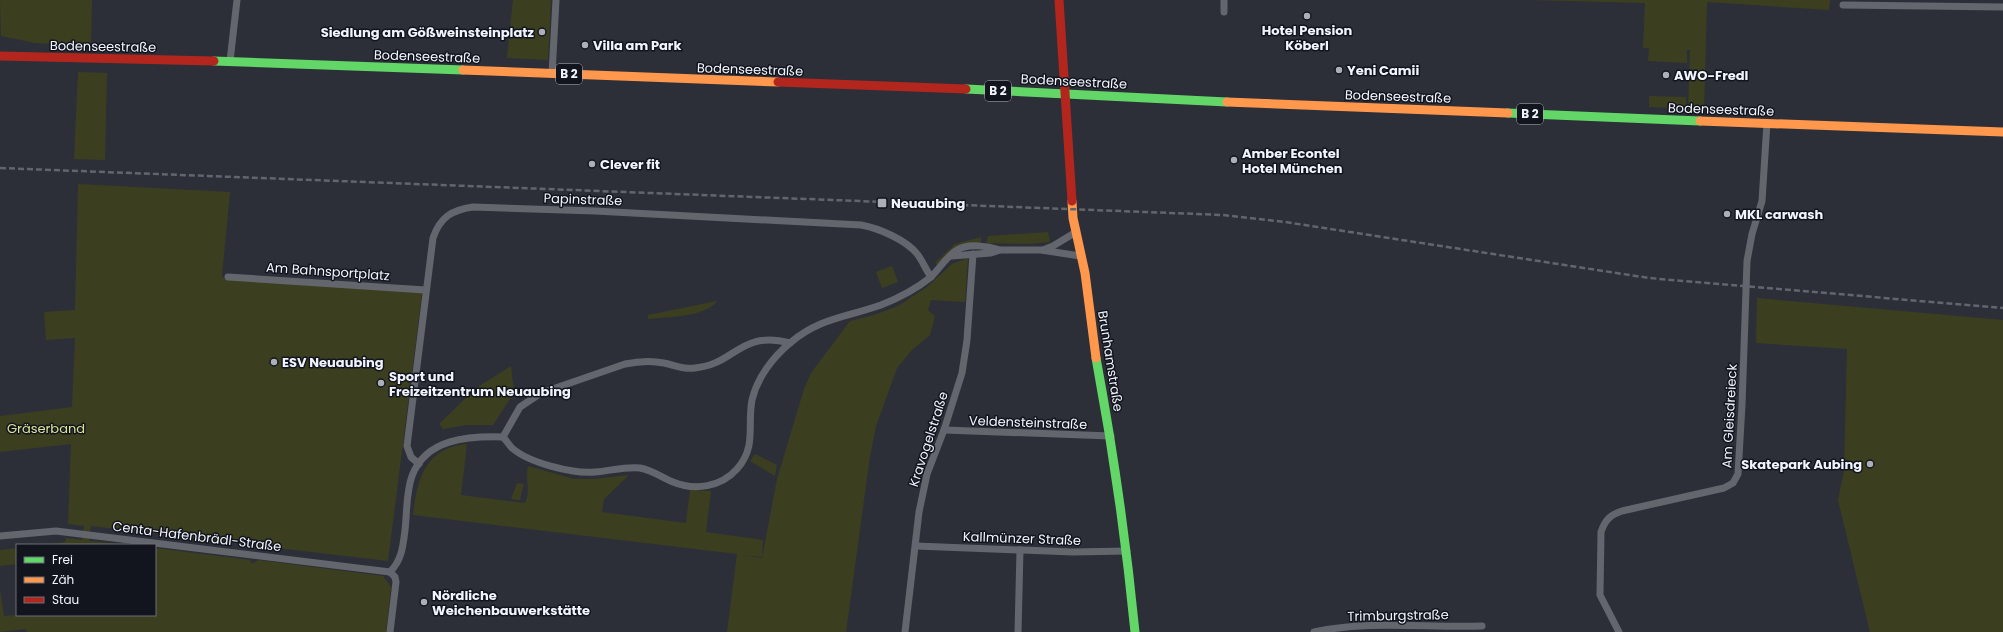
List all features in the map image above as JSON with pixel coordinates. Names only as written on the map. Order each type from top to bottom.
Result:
[{"type":"main road","name":"Brunhamstraße","points":[[1059,0],[1064,94],[1076,232],[1080,256],[1085,273],[1096,356],[1111,436],[1128,551],[1136,632]]},
{"type":"main road","name":"Bodenseestraße","points":[[0,56],[230,61],[1064,94],[1313,106],[2003,132]]},
{"type":"street","points":[[230,61],[237,0]]},
{"type":"street","points":[[552,74],[556,0]]},
{"type":"street","points":[[1224,0],[1224,12]]},
{"type":"street","points":[[1843,5],[2003,7]]},
{"type":"street","name":"Am Gleisdreieck","points":[[1618,632],[1600,595],[1602,532],[1604,522],[1612,514],[1622,510],[1724,488],[1733,483],[1738,474],[1747,261],[1752,234],[1762,201],[1767,123]]},
{"type":"street","name":"Papinstraße","points":[[419,464],[411,457],[407,446],[425,290],[433,238],[436,229],[449,213],[473,207],[595,211],[861,225],[873,227],[904,243],[917,254],[930,277]]},
{"type":"street","points":[[1041,250],[1052,246],[1076,232]]},
{"type":"street","points":[[503,436],[512,448],[523,455],[575,471],[593,472],[640,468],[690,487],[713,484],[736,470],[746,456],[751,438],[752,400],[766,370],[790,343],[817,324],[881,305],[916,288],[930,277],[958,249],[966,247],[992,247],[1000,250]]},
{"type":"street","points":[[951,256],[991,253],[1000,250],[1041,250],[1080,256]]},
{"type":"street","name":"Kravogelstraße","points":[[906,632],[919,512],[927,474],[944,430],[962,373],[967,340],[973,254]]},
{"type":"street","name":"Am Bahnsportplatz","points":[[228,277],[425,290]]},
{"type":"street","points":[[503,436],[520,407],[540,393],[625,364],[639,360],[693,369],[706,366],[723,358],[745,344],[756,340],[779,340],[790,343]]},
{"type":"street","name":"Veldensteinstraße","points":[[944,430],[1111,436]]},
{"type":"street","points":[[390,632],[396,582],[395,577],[390,572],[396,565],[402,552],[412,476],[419,464],[431,452],[453,440],[476,436],[503,436]]},
{"type":"street","name":"Centa-Hafenbrädl-Straße","points":[[0,536],[56,531],[390,572]]},
{"type":"street","name":"Kallmünzer Straße","points":[[916,546],[1020,550],[1128,551]]},
{"type":"street","points":[[1018,632],[1020,550]]},
{"type":"street","name":"Trimburgstraße","points":[[1314,632],[1333,628],[1370,626],[1482,626]]},
{"type":"green space","points":[[0,0],[92,0],[91,45],[35,43],[1,36]]},
{"type":"green space","name":"Siedlung am Gößweinsteinplatz","points":[[513,0],[551,0],[548,60],[507,58]]},
{"type":"green space","points":[[1528,0],[1830,0],[1829,10],[1707,2],[1704,111],[1702,111],[1688,110],[1690,50],[1687,50],[1687,63],[1648,61],[1649,48],[1643,48],[1645,3]]},
{"type":"green space","points":[[78,72],[107,73],[105,160],[74,159]]},
{"type":"green space","points":[[1649,96],[1686,97],[1686,108],[1649,107]]},
{"type":"green space","name":"ESV Neuaubing","points":[[78,184],[230,192],[222,275],[225,280],[423,286],[388,561],[91,526],[89,541],[121,544],[50,544],[65,542],[66,538],[82,540],[84,526],[68,524],[71,444],[0,452],[0,416],[72,407],[75,338],[46,340],[44,312],[75,310]]},
{"type":"green space","points":[[1048,232],[1050,242],[1028,244],[986,243],[988,236]]},
{"type":"green space","points":[[981,237],[981,243],[956,248],[937,265],[935,263],[955,244]]},
{"type":"green space","points":[[968,258],[965,302],[931,300],[928,310],[935,316],[930,335],[912,350],[897,368],[876,426],[870,456],[846,632],[727,632],[737,554],[413,515],[417,489],[426,468],[441,452],[453,447],[467,444],[461,495],[525,503],[528,494],[528,466],[574,479],[594,479],[629,475],[604,499],[602,512],[686,523],[690,490],[711,491],[706,532],[763,540],[762,557],[741,555],[762,558],[777,479],[804,389],[811,373],[850,321],[874,315],[898,306],[927,287],[952,264]]},
{"type":"green space","points":[[892,266],[898,282],[882,288],[876,272]]},
{"type":"green space","points":[[1757,298],[2003,320],[2003,632],[1870,632],[1838,500],[1844,471],[1847,349],[1756,343]]},
{"type":"green space","points":[[717,301],[712,306],[695,313],[675,317],[648,319],[648,315]]},
{"type":"green space","points":[[511,366],[514,393],[493,425],[467,425],[443,429],[439,424],[476,388]]},
{"type":"green space","points":[[755,454],[777,465],[775,476],[750,461]]},
{"type":"green space","points":[[517,483],[524,484],[520,500],[511,499]]},
{"type":"green space","points":[[16,548],[16,564],[0,566],[0,550]]},
{"type":"green space","points":[[156,548],[250,560],[252,564],[258,560],[383,576],[391,587],[386,632],[27,632],[26,629],[0,632],[0,589],[4,616],[156,616]]},
{"type":"railway","points":[[0,168],[1223,215],[1285,222],[1649,278],[2003,308]]},
{"type":"traffic: fast","points":[[214,61],[463,70]]},
{"type":"traffic: fast","points":[[966,89],[1227,102]]},
{"type":"traffic: fast","points":[[1508,113],[1700,121]]},
{"type":"traffic: fast","points":[[1096,358],[1108,426],[1128,563],[1135,632]]},
{"type":"traffic: slow","points":[[463,70],[778,82]]},
{"type":"traffic: slow","points":[[1227,102],[1508,113]]},
{"type":"traffic: slow","points":[[1700,121],[2003,132]]},
{"type":"traffic: slow","points":[[1072,201],[1073,218],[1085,273],[1096,358]]},
{"type":"traffic: jam","points":[[1059,0],[1072,201]]},
{"type":"traffic: jam","points":[[0,56],[214,61]]},
{"type":"traffic: jam","points":[[778,82],[966,89]]},
{"type":"place","name":"Hotel Pension Köberl","points":[[1307,16]]},
{"type":"place","name":"Siedlung am Gößweinsteinplatz","points":[[542,32]]},
{"type":"place","name":"Villa am Park","points":[[585,45]]},
{"type":"place","name":"Yeni Camii","points":[[1339,70]]},
{"type":"place","name":"AWO-Fredl","points":[[1666,75]]},
{"type":"place","name":"Amber Econtel Hotel München","points":[[1234,160]]},
{"type":"place","name":"Clever fit","points":[[592,164]]},
{"type":"place","name":"Neuaubing","points":[[882,203]]},
{"type":"place","name":"MKL carwash","points":[[1727,214]]},
{"type":"place","name":"ESV Neuaubing","points":[[274,362]]},
{"type":"place","name":"Sport und Freizeitzentrum Neuaubing","points":[[381,383]]},
{"type":"place","name":"Skatepark Aubing","points":[[1870,464]]},
{"type":"place","name":"Nördliche Weichenbauwerkstätte","points":[[424,602]]},
{"type":"park label","name":"Gräserband","points":[[46,428]]}]
